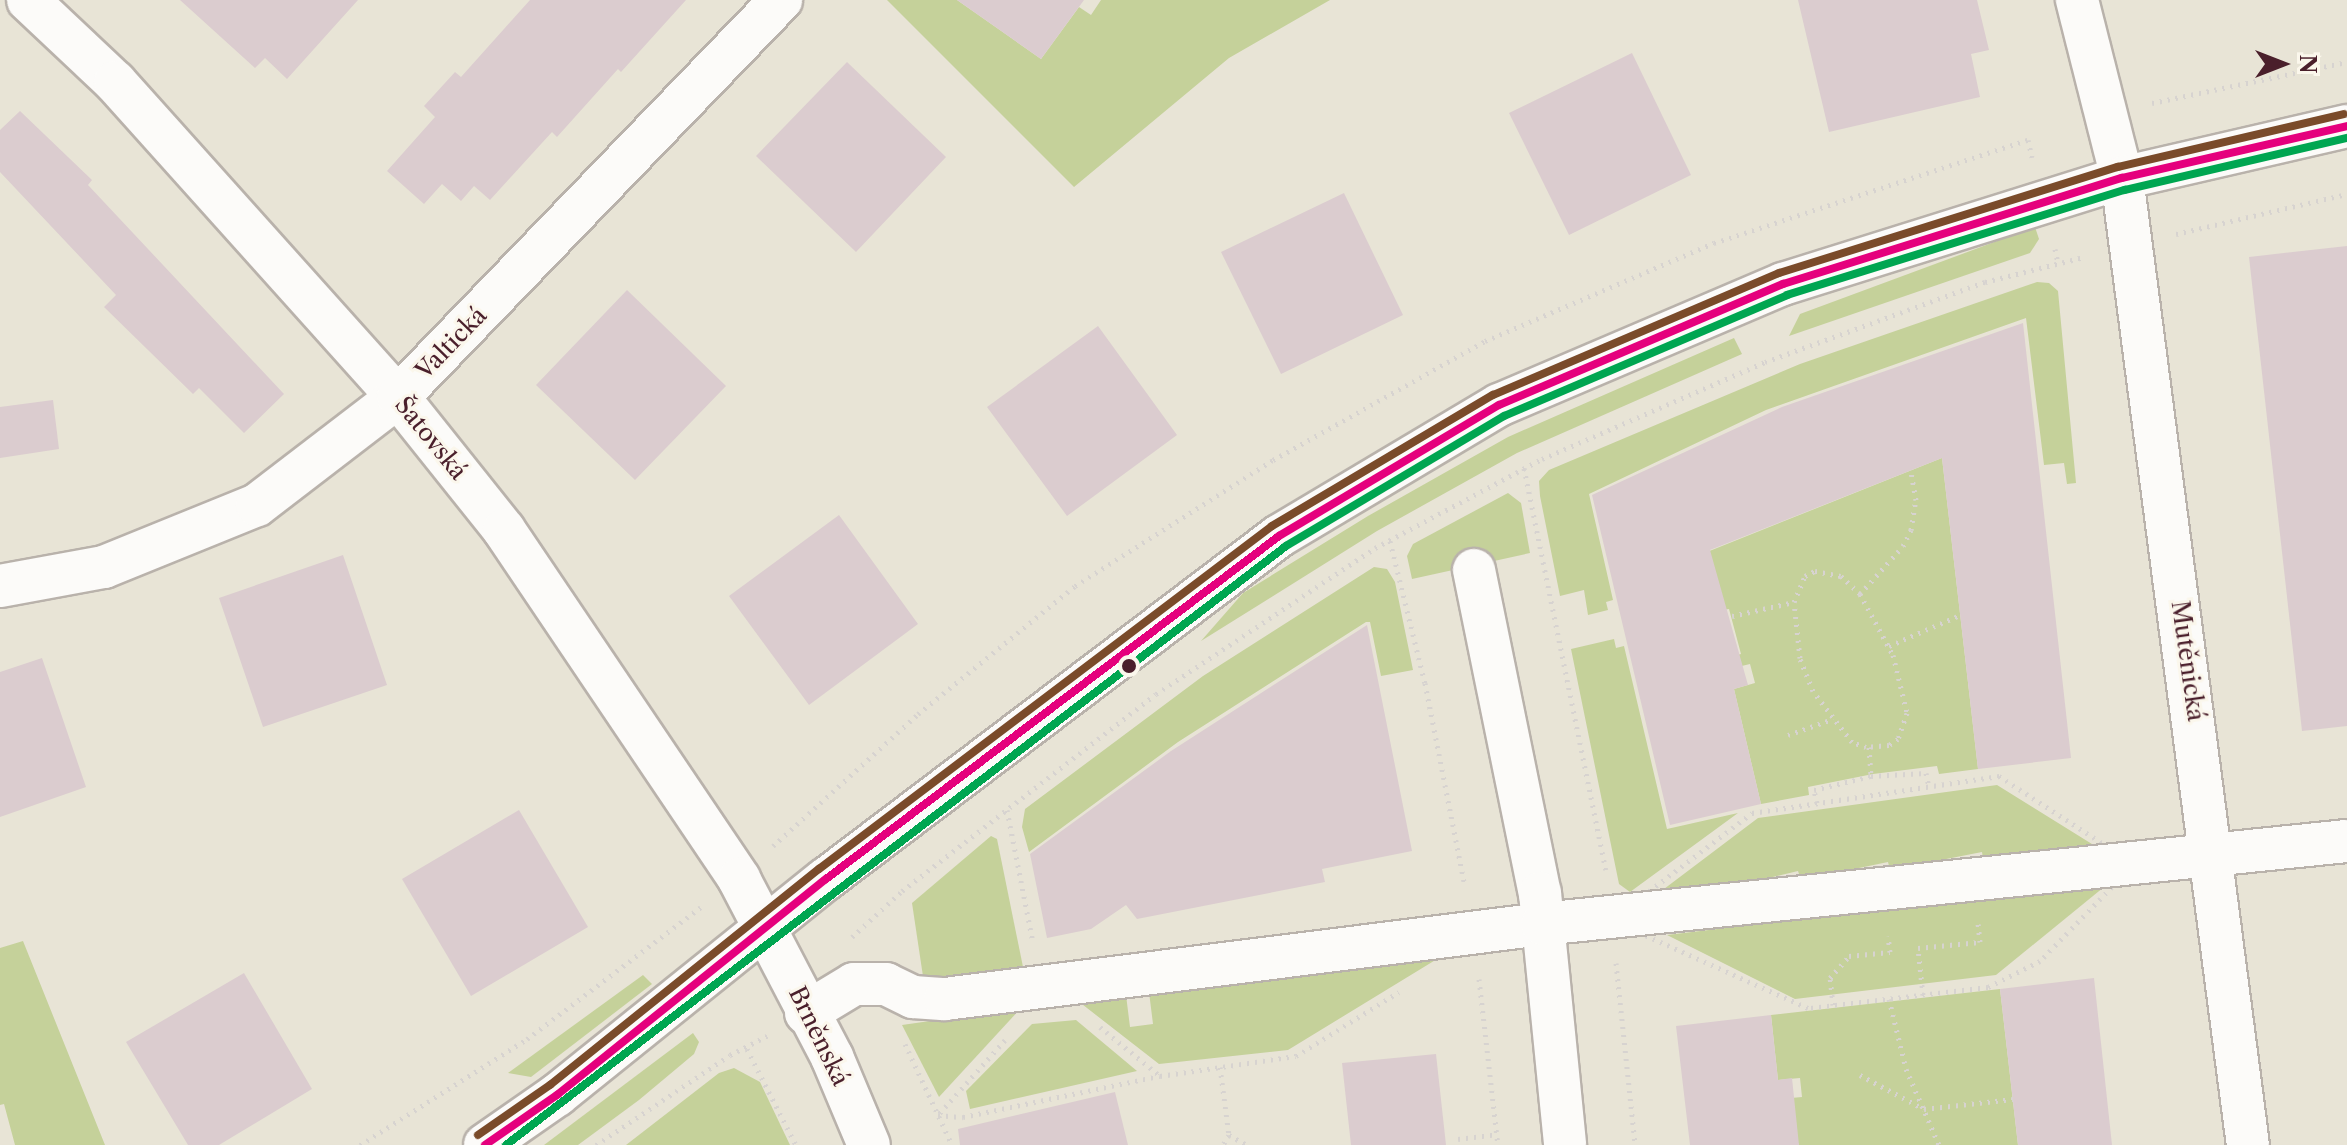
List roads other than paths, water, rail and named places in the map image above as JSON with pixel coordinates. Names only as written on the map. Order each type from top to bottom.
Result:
[{"type":"street","name":"Šatovská","points":[[28,0],[115,82],[398,397],[504,530],[768,928]]},
{"type":"street","name":"Valtická","points":[[0,586],[104,567],[257,505],[398,397],[781,0]]},
{"type":"street","name":"Mutěnická","points":[[2077,0],[2122,178],[2214,855],[2248,1145]]},
{"type":"street","points":[[485,1145],[557,1095],[768,928],[1279,536],[1499,405],[1783,284],[2122,178],[2347,126]]},
{"type":"street","points":[[1474,570],[1542,924],[1565,1145]]},
{"type":"street","points":[[806,1013],[854,984],[886,984],[913,997],[945,999],[1542,924],[1612,928],[1883,891],[2347,841]]},
{"type":"street","name":"Brněnská","points":[[768,928],[806,1013],[832,1057],[869,1145]]}]
